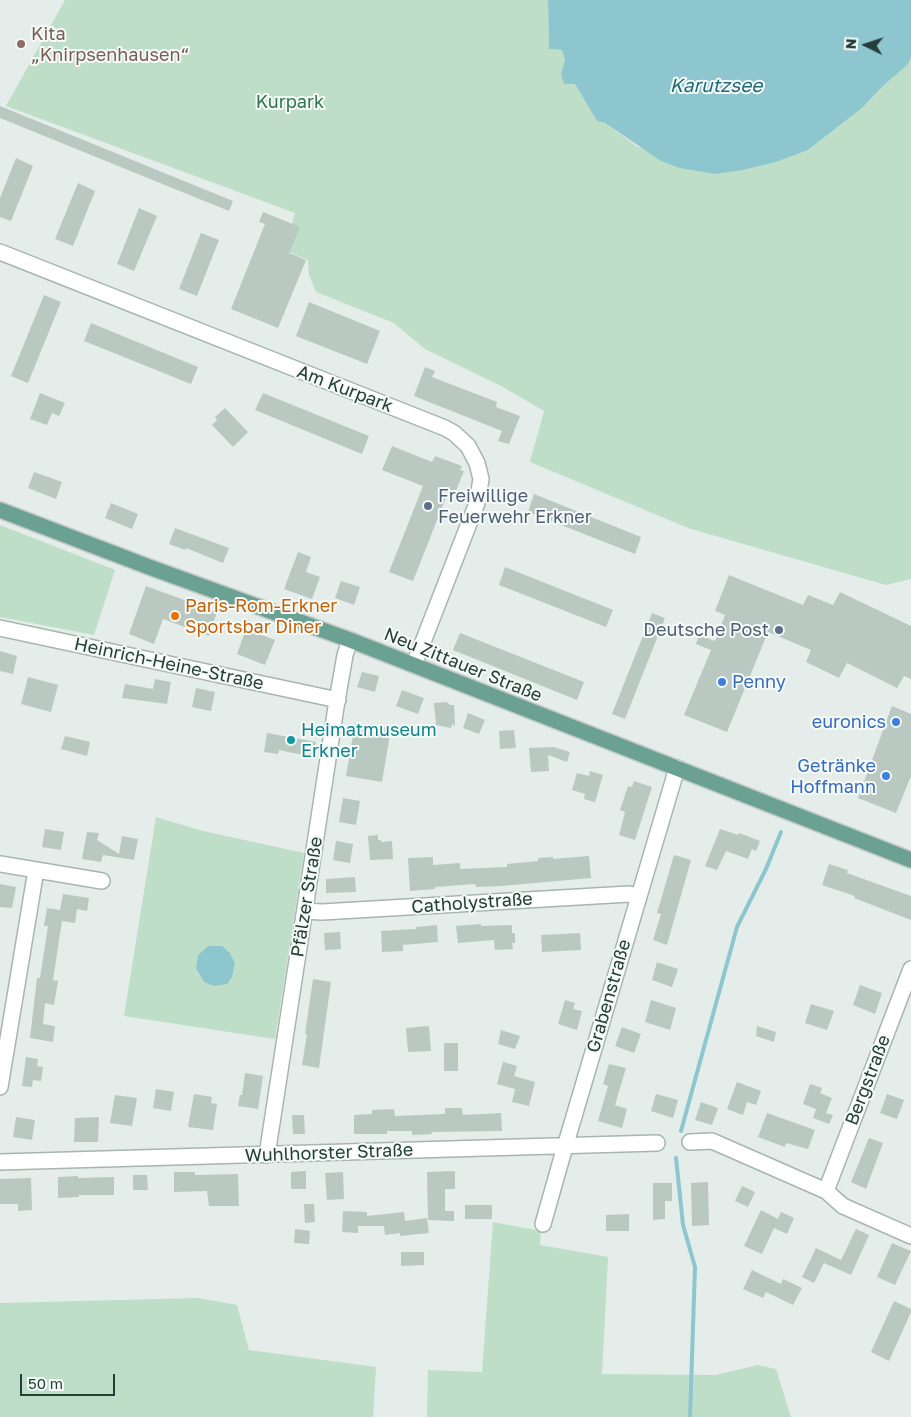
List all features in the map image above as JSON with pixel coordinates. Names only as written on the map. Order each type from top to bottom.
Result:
[{"type":"main road","name":"Neu Zittauer Straße","points":[[0,510],[350,640],[911,860]]},
{"type":"street","name":"Am Kurpark","points":[[0,252],[444,428],[454,433],[468,446],[477,463],[481,479],[477,503],[414,665]]},
{"type":"street","name":"Heinrich-Heine-Straße","points":[[0,628],[338,700]]},
{"type":"street","name":"Pfälzer Straße","points":[[267,1155],[345,655],[350,640]]},
{"type":"street","name":"Grabenstraße","points":[[544,1224],[565,1145],[677,768]]},
{"type":"street","points":[[0,864],[102,881]]},
{"type":"street","points":[[0,1088],[36,870]]},
{"type":"street","name":"Catholystraße","points":[[305,911],[322,912],[629,894],[638,896]]},
{"type":"street","name":"Bergstraße","points":[[826,1191],[911,969]]},
{"type":"street","points":[[690,1142],[712,1141],[826,1191],[843,1206],[911,1236]]},
{"type":"street","name":"Wuhlhorster Straße","points":[[0,1162],[657,1143]]},
{"type":"green space","name":"Kurpark","points":[[65,0],[548,0],[549,49],[562,50],[565,60],[561,74],[575,83],[597,121],[605,123],[638,147],[743,170],[776,162],[808,150],[862,108],[907,64],[911,57],[911,579],[886,585],[688,528],[530,462],[544,411],[501,386],[425,349],[394,323],[316,292],[309,275],[308,260],[284,250],[295,213],[6,106]]},
{"type":"green space","points":[[0,525],[115,570],[94,635],[0,617]]},
{"type":"green space","points":[[156,817],[203,831],[304,853],[275,1039],[124,1016]],"holes":[[[208,946],[230,953],[235,963],[232,977],[196,968],[198,955]]]},
{"type":"green space","points":[[493,1222],[541,1231],[540,1245],[608,1257],[602,1374],[715,1375],[758,1365],[776,1369],[791,1417],[427,1417],[428,1370],[482,1372]]},
{"type":"green space","points":[[198,1298],[237,1305],[249,1350],[376,1367],[373,1417],[0,1417],[0,1303]]},
{"type":"water","name":"Karutzsee","points":[[548,0],[911,0],[911,57],[908,64],[862,108],[808,150],[776,162],[715,174],[680,168],[661,161],[605,123],[597,121],[575,84],[564,84],[561,74],[565,60],[562,50],[549,49]]},
{"type":"water","points":[[208,946],[222,946],[230,953],[235,963],[232,977],[227,984],[214,986],[204,982],[196,968],[198,955]]},
{"type":"building","points":[[0,106],[233,201],[229,211],[0,118]]},
{"type":"building","points":[[16,158],[33,166],[11,221],[0,217],[0,198]]},
{"type":"building","points":[[78,183],[95,191],[73,246],[55,239]]},
{"type":"building","points":[[139,208],[157,216],[134,271],[117,264]]},
{"type":"building","points":[[263,212],[300,227],[289,253],[306,260],[278,328],[231,309],[265,224],[259,222]]},
{"type":"building","points":[[201,233],[219,240],[197,296],[179,289]]},
{"type":"building","points":[[44,295],[61,302],[28,383],[11,376]]},
{"type":"building","points":[[309,302],[380,331],[367,364],[296,336]]},
{"type":"building","points":[[91,323],[198,367],[191,384],[84,341]]},
{"type":"building","points":[[425,367],[435,371],[432,377],[497,402],[496,407],[520,416],[509,444],[498,441],[502,431],[414,396]]},
{"type":"building","points":[[40,393],[65,403],[59,416],[52,413],[47,425],[30,419]]},
{"type":"building","points":[[263,393],[369,436],[362,454],[255,410]]},
{"type":"building","points":[[225,408],[248,432],[233,447],[212,425],[217,420],[215,417]]},
{"type":"building","points":[[392,446],[432,462],[435,456],[462,466],[460,470],[464,471],[453,498],[447,495],[413,581],[389,572],[423,486],[382,470]]},
{"type":"building","points":[[34,472],[62,482],[56,499],[28,488]]},
{"type":"building","points":[[534,494],[641,537],[635,554],[528,512]]},
{"type":"building","points":[[111,503],[138,514],[132,529],[105,518]]},
{"type":"building","points":[[175,528],[229,548],[223,563],[186,548],[185,550],[169,544]]},
{"type":"building","points":[[298,552],[311,557],[306,572],[320,577],[312,599],[284,589]]},
{"type":"building","points":[[505,567],[613,610],[606,627],[499,585]]},
{"type":"building","points":[[729,575],[803,605],[808,595],[833,605],[840,592],[911,626],[911,679],[904,676],[897,688],[847,663],[839,678],[806,662],[811,650],[768,632],[727,732],[684,715],[711,650],[696,644],[699,635],[715,641],[725,615],[715,611]]},
{"type":"building","points":[[341,581],[360,587],[354,605],[335,598]]},
{"type":"building","name":"Paris-Rom-Erkner Sportsbar Diner","points":[[146,586],[217,612],[209,636],[163,619],[154,644],[129,634]]},
{"type":"building","points":[[652,613],[665,618],[625,719],[612,714]]},
{"type":"building","points":[[246,629],[275,640],[265,665],[237,654]]},
{"type":"building","points":[[460,633],[584,682],[577,700],[453,650]]},
{"type":"building","points":[[0,651],[17,656],[13,674],[0,671]]},
{"type":"building","points":[[362,672],[379,676],[375,692],[357,687]]},
{"type":"building","points":[[28,677],[58,685],[51,712],[21,704]]},
{"type":"building","points":[[155,679],[171,682],[167,704],[122,698],[125,684],[153,689]]},
{"type":"building","points":[[196,688],[215,692],[211,711],[192,707]]},
{"type":"building","points":[[402,690],[424,698],[418,714],[396,706]]},
{"type":"building","points":[[447,702],[450,705],[454,705],[455,726],[452,724],[451,728],[436,725],[434,703]]},
{"type":"building","points":[[892,706],[911,714],[911,776],[896,813],[858,798]]},
{"type":"building","points":[[468,713],[485,720],[479,734],[463,728]]},
{"type":"building","points":[[355,723],[391,728],[382,782],[346,776]]},
{"type":"building","points":[[514,730],[516,748],[500,749],[499,731]]},
{"type":"building","points":[[267,733],[316,742],[313,757],[279,750],[278,754],[264,752]]},
{"type":"building","points":[[65,736],[90,742],[87,756],[61,749]]},
{"type":"building","points":[[554,747],[570,752],[567,762],[548,755],[549,771],[531,772],[529,748]]},
{"type":"building","points":[[590,771],[603,775],[595,802],[584,799],[585,794],[572,790],[577,773],[589,776]]},
{"type":"building","points":[[634,781],[652,787],[635,840],[619,835],[625,812],[620,810],[628,786],[632,787]]},
{"type":"building","points":[[343,798],[360,801],[356,825],[339,822]]},
{"type":"building","points":[[45,829],[64,832],[61,850],[42,847]]},
{"type":"building","points":[[720,829],[738,835],[739,833],[760,841],[756,851],[752,849],[748,859],[726,851],[717,870],[705,866]]},
{"type":"building","points":[[87,832],[99,833],[97,840],[119,854],[122,836],[138,839],[134,860],[103,855],[101,862],[82,859]]},
{"type":"building","points":[[378,835],[378,840],[381,840],[381,842],[392,841],[393,859],[370,860],[368,836]]},
{"type":"building","points":[[336,841],[353,844],[350,863],[333,860]]},
{"type":"building","points":[[674,855],[691,860],[667,945],[653,940],[661,914],[657,913]]},
{"type":"building","points":[[589,856],[591,878],[501,886],[476,887],[475,884],[410,891],[408,858],[433,857],[433,865],[460,863],[460,869],[507,867],[507,864],[538,861],[538,858],[553,857],[553,859]]},
{"type":"building","points":[[829,864],[848,870],[847,873],[911,896],[911,920],[854,898],[855,896],[822,885]]},
{"type":"building","points":[[355,877],[356,892],[326,893],[326,879]]},
{"type":"building","points":[[0,884],[16,887],[12,908],[0,907]]},
{"type":"building","points":[[63,894],[89,898],[87,911],[77,909],[75,923],[62,921],[53,980],[58,981],[54,1005],[45,1003],[43,1024],[55,1026],[53,1042],[30,1038],[37,978],[40,978],[48,926],[44,926],[47,908],[60,910]]},
{"type":"building","points":[[481,924],[481,926],[512,925],[512,933],[515,933],[515,943],[512,943],[513,949],[495,950],[494,940],[458,943],[456,926]]},
{"type":"building","points":[[437,925],[438,942],[403,945],[403,951],[382,952],[381,931],[416,929],[416,927]]},
{"type":"building","points":[[340,932],[341,949],[325,950],[324,933]]},
{"type":"building","points":[[580,933],[581,950],[542,952],[541,935]]},
{"type":"building","points":[[657,962],[678,969],[672,987],[652,980]]},
{"type":"building","points":[[313,979],[331,982],[319,1068],[302,1065]]},
{"type":"building","points":[[860,985],[882,993],[875,1014],[853,1005]]},
{"type":"building","points":[[565,1000],[575,1003],[573,1009],[582,1011],[577,1030],[558,1024]]},
{"type":"building","points":[[651,1000],[676,1008],[670,1030],[645,1022]]},
{"type":"building","points":[[811,1004],[834,1011],[827,1030],[805,1023]]},
{"type":"building","points":[[429,1026],[431,1051],[408,1052],[406,1028]]},
{"type":"building","points":[[757,1026],[776,1032],[774,1042],[756,1036]]},
{"type":"building","points":[[622,1027],[641,1034],[634,1053],[615,1046]]},
{"type":"building","points":[[501,1030],[520,1036],[515,1049],[498,1044]]},
{"type":"building","points":[[444,1043],[458,1043],[458,1071],[444,1071]]},
{"type":"building","points":[[26,1057],[38,1059],[37,1066],[43,1067],[41,1081],[33,1080],[32,1087],[22,1086]]},
{"type":"building","points":[[503,1062],[517,1066],[514,1076],[535,1082],[529,1106],[512,1102],[515,1089],[497,1084]]},
{"type":"building","points":[[609,1064],[626,1068],[615,1105],[627,1109],[622,1128],[598,1121],[608,1086],[603,1084]]},
{"type":"building","points":[[245,1073],[263,1076],[258,1109],[238,1106],[240,1095],[242,1095]]},
{"type":"building","points":[[737,1082],[761,1091],[756,1105],[747,1102],[743,1115],[727,1109]]},
{"type":"building","points":[[810,1084],[822,1088],[820,1093],[832,1098],[826,1113],[833,1115],[829,1124],[813,1118],[816,1109],[803,1104]]},
{"type":"building","points":[[156,1089],[174,1092],[171,1111],[153,1108]]},
{"type":"building","points":[[194,1094],[212,1097],[211,1103],[217,1104],[213,1130],[188,1127]]},
{"type":"building","points":[[656,1094],[678,1100],[673,1118],[651,1111]]},
{"type":"building","points":[[887,1094],[904,1100],[897,1119],[880,1113]]},
{"type":"building","points":[[115,1095],[137,1098],[132,1126],[110,1123]]},
{"type":"building","points":[[701,1102],[718,1108],[712,1125],[695,1120]]},
{"type":"building","points":[[445,1108],[462,1108],[463,1115],[501,1113],[502,1131],[431,1132],[432,1134],[412,1135],[412,1131],[387,1131],[387,1134],[354,1134],[354,1115],[372,1114],[372,1110],[394,1109],[395,1116],[445,1114]]},
{"type":"building","points":[[767,1113],[815,1130],[808,1149],[786,1143],[785,1147],[758,1137]]},
{"type":"building","points":[[292,1115],[304,1115],[305,1134],[293,1134]]},
{"type":"building","points":[[16,1117],[35,1120],[32,1140],[13,1137]]},
{"type":"building","points":[[99,1117],[98,1142],[74,1142],[75,1118]]},
{"type":"building","points":[[869,1138],[883,1143],[866,1189],[851,1182]]},
{"type":"building","points":[[306,1171],[306,1189],[291,1189],[291,1172]]},
{"type":"building","points":[[455,1171],[455,1189],[445,1189],[445,1211],[454,1211],[454,1221],[428,1220],[427,1172]]},
{"type":"building","points":[[174,1172],[195,1172],[195,1175],[238,1174],[239,1206],[209,1206],[207,1191],[174,1192]]},
{"type":"building","points":[[343,1172],[344,1199],[327,1200],[325,1173]]},
{"type":"building","points":[[133,1175],[147,1175],[148,1190],[133,1190]]},
{"type":"building","points":[[78,1176],[78,1178],[114,1177],[114,1195],[79,1195],[79,1197],[58,1198],[58,1177]]},
{"type":"building","points":[[31,1178],[32,1210],[18,1211],[18,1204],[0,1204],[0,1179]]},
{"type":"building","points":[[708,1182],[709,1225],[692,1226],[691,1183]]},
{"type":"building","points":[[653,1183],[672,1183],[672,1201],[665,1201],[665,1219],[653,1220]]},
{"type":"building","points":[[742,1186],[755,1192],[748,1207],[735,1201]]},
{"type":"building","points":[[304,1204],[314,1204],[315,1222],[305,1223]]},
{"type":"building","points":[[465,1205],[492,1205],[492,1219],[465,1219]]},
{"type":"building","points":[[761,1210],[778,1219],[781,1212],[794,1218],[787,1234],[774,1228],[762,1254],[744,1246]]},
{"type":"building","points":[[343,1211],[367,1212],[367,1216],[404,1212],[405,1221],[427,1218],[429,1233],[400,1236],[400,1233],[385,1235],[384,1226],[358,1226],[358,1233],[342,1232]]},
{"type":"building","points":[[629,1214],[629,1231],[606,1231],[606,1215]]},
{"type":"building","points":[[295,1229],[310,1231],[309,1244],[294,1243]]},
{"type":"building","points":[[856,1229],[869,1235],[851,1275],[824,1263],[814,1283],[802,1277],[816,1248],[841,1260]]},
{"type":"building","points":[[892,1243],[911,1251],[895,1285],[877,1277]]},
{"type":"building","points":[[401,1252],[424,1252],[424,1265],[401,1266]]},
{"type":"building","points":[[752,1270],[781,1284],[783,1279],[802,1288],[793,1305],[766,1292],[763,1298],[743,1289]]},
{"type":"building","points":[[894,1301],[911,1309],[911,1312],[889,1361],[871,1352]]},
{"type":"waterway","points":[[681,1131],[737,927],[766,869],[781,832]]},
{"type":"waterway","points":[[676,1158],[683,1225],[695,1267],[690,1417]]},
{"type":"place","name":"Kita „Knirpsenhausen“","points":[[21,44]]},
{"type":"place","name":"Freiwillige Feuerwehr Erkner","points":[[428,506]]},
{"type":"place","name":"Paris-Rom-Erkner Sportsbar Diner","points":[[175,616]]},
{"type":"place","name":"Deutsche Post","points":[[779,630]]},
{"type":"place","name":"Penny","points":[[722,682]]},
{"type":"place","name":"euronics","points":[[896,722]]},
{"type":"place","name":"Heimatmuseum Erkner","points":[[291,740]]},
{"type":"place","name":"Getränke Hoffmann","points":[[886,776]]}]
